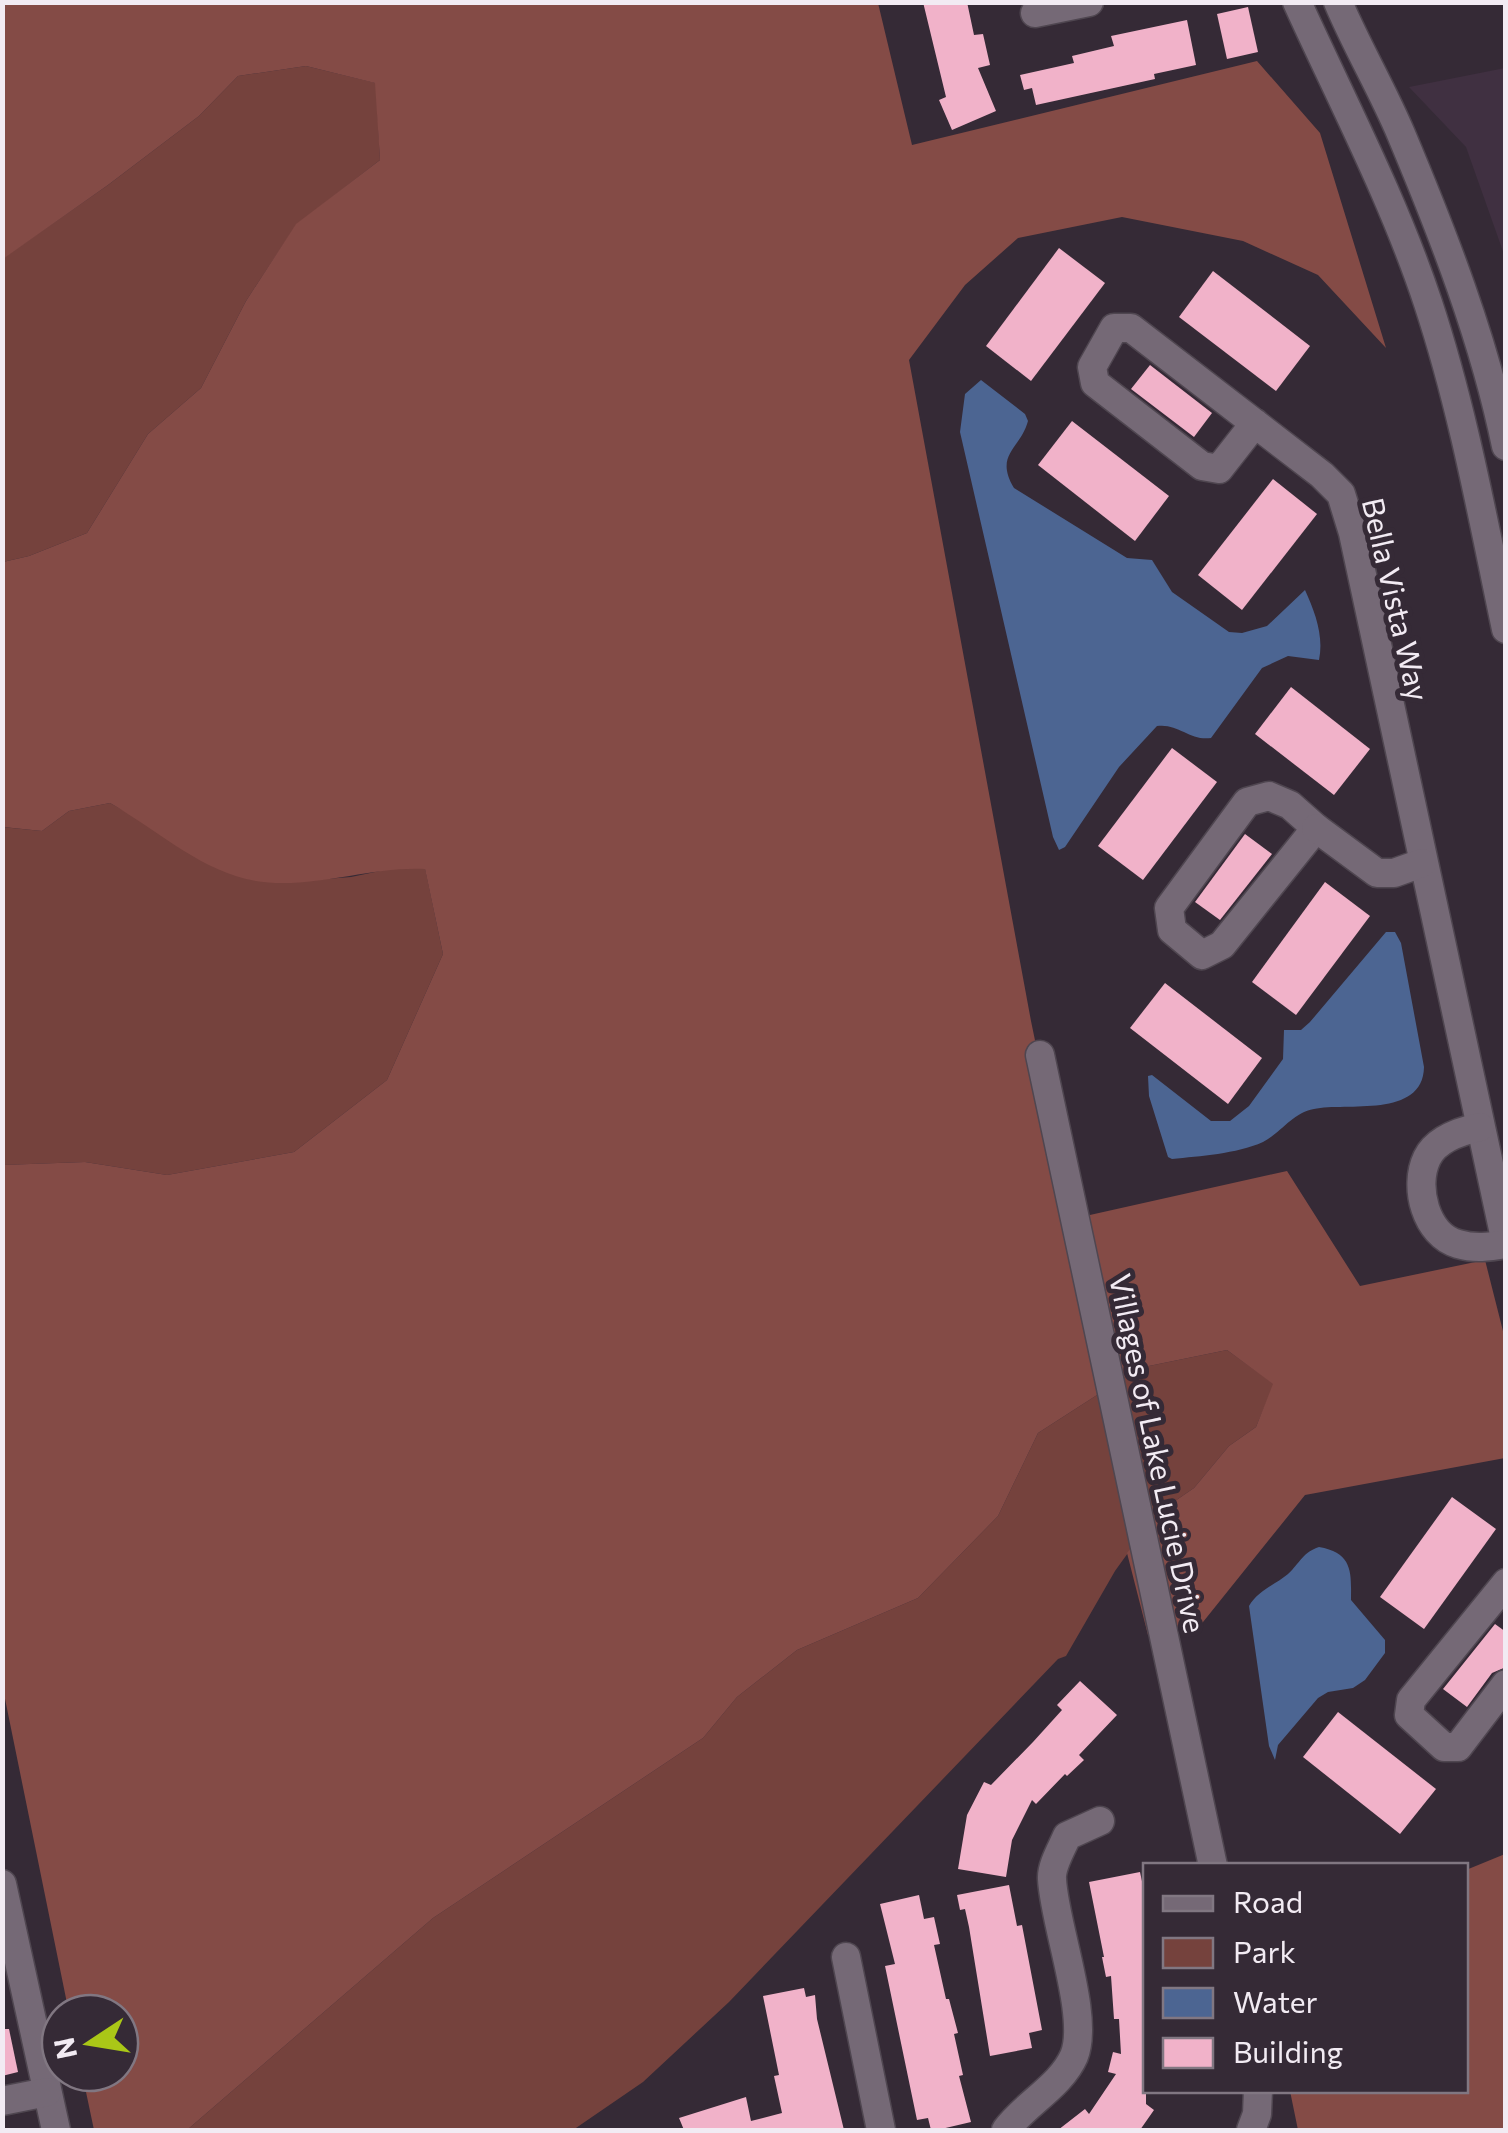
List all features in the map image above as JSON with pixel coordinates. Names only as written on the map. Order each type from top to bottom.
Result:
[{"type":"street","points":[[1035,13],[1089,2]]},
{"type":"street","points":[[1297,2],[1395,216],[1428,301],[1458,402],[1506,630]]},
{"type":"street","points":[[1338,2],[1399,130],[1476,335],[1505,440],[1468,449]]},
{"type":"street","name":"Bella Vista Way","points":[[1255,423],[1219,469],[1202,466],[1095,383],[1092,367],[1114,328],[1131,328],[1255,423],[1341,494],[1353,533],[1480,1127],[1499,1186],[1506,1243]]},
{"type":"street","points":[[1316,828],[1222,945],[1202,955],[1172,930],[1169,908],[1247,802],[1269,796],[1290,806],[1377,873],[1394,873],[1422,863]]},
{"type":"street","name":"Villages of Lake Lucie Drive","points":[[1040,1055],[1212,1863]]},
{"type":"street","points":[[1480,1127],[1442,1141],[1427,1156],[1421,1178],[1424,1204],[1434,1228],[1454,1244],[1481,1248],[1506,1243]]},
{"type":"street","points":[[1506,1582],[1410,1700],[1409,1715],[1444,1747],[1458,1747],[1506,1684]]},
{"type":"street","points":[[1006,2130],[1064,2072],[1077,2047],[1077,2019],[1051,1875],[1067,1836],[1100,1821]]},
{"type":"street","points":[[2,1884],[7,1929],[40,2060]]},
{"type":"street","points":[[846,1958],[881,2130]]},
{"type":"street","points":[[2,2101],[43,2093]]},
{"type":"street","points":[[48,2093],[56,2130]]},
{"type":"street","points":[[1251,2130],[1258,2093]]},
{"type":"shaded area","points":[[3,3],[878,3],[912,145],[1257,61],[1320,133],[1386,348],[1318,275],[1243,241],[1122,217],[1018,238],[965,285],[909,360],[1031,1021],[1072,1219],[1287,1171],[1360,1286],[1485,1260],[1505,1339],[1505,1458],[1305,1495],[1195,1632],[1186,1626],[1148,1635],[1127,1553],[1156,1514],[1194,1488],[1229,1446],[1256,1427],[1273,1384],[1227,1350],[1139,1368],[1038,1433],[998,1516],[918,1598],[797,1650],[737,1697],[703,1738],[433,1918],[187,2130],[94,2130],[86,2093],[140,2093],[140,1993],[65,1993],[3,1689],[2,1165],[85,1162],[167,1175],[294,1152],[387,1080],[443,954],[425,869],[290,883],[246,879],[192,856],[110,803],[69,811],[42,831],[3,827],[3,562],[87,533],[148,434],[201,388],[246,301],[296,224],[380,160],[375,83],[306,66],[238,76],[199,116],[3,259]]},
{"type":"shaded area","points":[[1506,68],[1505,257],[1466,147],[1409,87]]},
{"type":"shaded area","points":[[1505,1854],[1505,2130],[1298,2130],[1290,2093],[1468,2093],[1468,1869]]},
{"type":"green space","points":[[306,66],[376,83],[380,160],[296,225],[246,301],[201,388],[148,434],[87,533],[3,562],[2,259],[199,116],[238,76]]},
{"type":"green space","points":[[110,803],[247,879],[300,881],[351,877],[399,867],[425,868],[443,954],[387,1080],[294,1152],[167,1175],[85,1162],[3,1165],[2,827],[42,831],[69,811]]},
{"type":"green space","points":[[1227,1350],[1274,1384],[1256,1427],[1229,1446],[1194,1488],[1156,1514],[1115,1571],[1066,1656],[1058,1659],[729,2002],[643,2082],[573,2130],[187,2130],[433,1918],[703,1738],[737,1697],[797,1650],[918,1598],[998,1516],[1038,1433],[1139,1368]]},
{"type":"water","points":[[981,380],[1025,414],[1028,421],[1008,460],[1014,488],[1127,558],[1152,560],[1172,592],[1229,632],[1242,633],[1267,626],[1305,590],[1319,633],[1319,660],[1288,656],[1262,668],[1211,738],[1157,726],[1119,767],[1065,847],[1059,850],[960,432],[965,394]]},
{"type":"water","points":[[1386,932],[1395,932],[1401,943],[1424,1067],[1420,1083],[1411,1095],[1381,1105],[1306,1111],[1263,1142],[1218,1154],[1168,1157],[1149,1096],[1148,1076],[1152,1075],[1211,1121],[1230,1121],[1249,1106],[1283,1059],[1284,1030],[1301,1030],[1310,1022]]},
{"type":"water","points":[[1319,1547],[1345,1560],[1350,1573],[1351,1600],[1385,1640],[1385,1653],[1365,1680],[1353,1688],[1328,1692],[1318,1698],[1278,1745],[1275,1760],[1269,1746],[1249,1606]]},
{"type":"building","points":[[923,2],[967,2],[974,35],[983,34],[990,65],[978,68],[996,111],[952,130],[939,100],[946,97]]},
{"type":"building","points":[[1248,7],[1258,52],[1227,59],[1217,14]]},
{"type":"building","points":[[1187,20],[1196,65],[1154,74],[1155,79],[1036,105],[1032,88],[1024,90],[1020,75],[1074,63],[1072,56],[1114,46],[1111,36]]},
{"type":"building","points":[[1059,248],[1105,283],[1031,381],[986,346]]},
{"type":"building","points":[[1213,271],[1310,346],[1276,391],[1179,317]]},
{"type":"building","points":[[1150,365],[1212,413],[1194,437],[1131,389]]},
{"type":"building","points":[[1072,421],[1169,496],[1135,541],[1038,465]]},
{"type":"building","points":[[1273,479],[1317,514],[1242,610],[1198,575]]},
{"type":"building","points":[[1291,687],[1370,749],[1334,795],[1255,734]]},
{"type":"building","points":[[1172,748],[1217,782],[1143,880],[1098,846]]},
{"type":"building","points":[[1245,834],[1272,854],[1220,920],[1195,902]]},
{"type":"building","points":[[1325,882],[1370,916],[1296,1015],[1252,982]]},
{"type":"building","points":[[1165,983],[1262,1058],[1228,1104],[1130,1028]]},
{"type":"building","points":[[1452,1497],[1496,1529],[1424,1629],[1380,1597]]},
{"type":"building","points":[[1495,1624],[1506,1632],[1506,1667],[1492,1673],[1467,1707],[1443,1689]]},
{"type":"building","points":[[1080,1681],[1117,1715],[1079,1755],[1084,1760],[1036,1804],[1032,1800],[1012,1840],[1006,1877],[958,1869],[967,1815],[984,1782],[991,1785],[1033,1742],[1062,1710],[1057,1705]]},
{"type":"building","points":[[1338,1712],[1436,1789],[1400,1834],[1303,1757]]},
{"type":"building","points":[[1140,1872],[1143,1886],[1143,2093],[1146,2104],[1154,2110],[1140,2130],[1058,2130],[1085,2109],[1089,2114],[1116,2074],[1108,2072],[1113,2052],[1121,2054],[1111,1976],[1106,1977],[1089,1882]]},
{"type":"building","points":[[1009,1885],[1017,1926],[1022,1925],[1042,2030],[1029,2033],[1032,2048],[990,2056],[969,1927],[957,1895]]},
{"type":"building","points":[[919,1895],[924,1919],[934,1917],[940,1944],[934,1945],[958,2033],[954,2034],[963,2075],[959,2076],[971,2122],[937,2130],[931,2130],[928,2118],[917,2120],[885,1966],[895,1964],[880,1904]]},
{"type":"building","points":[[804,1988],[806,1997],[815,1995],[817,2019],[844,2130],[684,2130],[679,2118],[746,2097],[751,2121],[782,2113],[774,2076],[779,2075],[763,1996]]},
{"type":"building","points":[[2,2029],[9,2029],[18,2072],[2,2076]]}]
